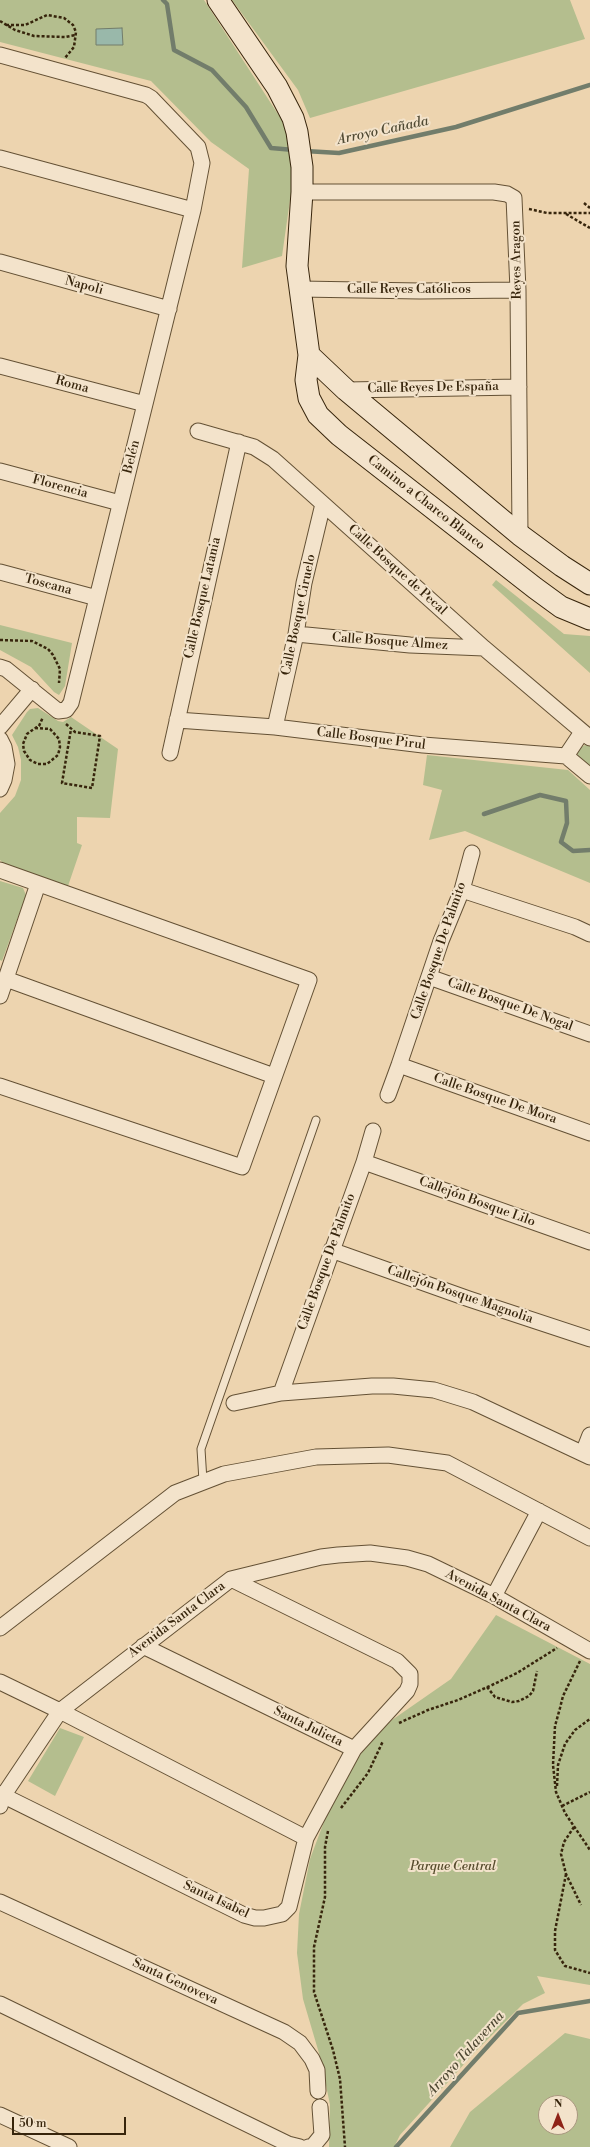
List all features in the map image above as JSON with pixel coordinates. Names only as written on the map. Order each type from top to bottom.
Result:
[{"type":"street","name":"Camino a Charco Blanco","points":[[218,0],[277,87],[293,118],[297,132],[302,167],[302,192],[297,266],[309,355],[306,380],[309,398],[318,415],[338,435],[535,588],[561,607],[590,620]]},
{"type":"street","name":"Belén","points":[[0,55],[151,98],[198,147],[202,155],[202,163],[193,210],[71,703],[66,710],[58,711],[32,689]]},
{"type":"street","points":[[0,158],[193,210]]},
{"type":"street","name":"Reyes Aragon","points":[[302,192],[494,192],[507,194],[514,198],[516,207],[520,387],[520,535]]},
{"type":"street","name":"Napoli","points":[[0,262],[169,309]]},
{"type":"street","name":"Calle Reyes Católicos","points":[[300,289],[420,291],[518,290]]},
{"type":"street","points":[[309,355],[346,390],[520,535],[562,566],[590,584]]},
{"type":"street","name":"Roma","points":[[0,366],[145,404]]},
{"type":"street","name":"Calle Reyes De España","points":[[346,390],[520,387]]},
{"type":"street","name":"Calle Bosque de Pecal","points":[[198,431],[254,447],[273,459],[484,648],[586,735]]},
{"type":"street","name":"Calle Bosque Latania","points":[[170,753],[239,442]]},
{"type":"street","name":"Florencia","points":[[0,471],[120,503]]},
{"type":"street","name":"Calle Bosque Ciruelo","points":[[275,727],[296,634],[304,583],[323,504]]},
{"type":"street","name":"Toscana","points":[[0,572],[97,598]]},
{"type":"street","name":"Calle Bosque Almez","points":[[296,634],[410,645],[484,648]]},
{"type":"street","points":[[0,727],[32,689],[2,671]]},
{"type":"street","name":"Calle Bosque Pirul","points":[[177,720],[275,727],[423,745],[566,756]]},
{"type":"street","points":[[586,735],[566,756],[590,776]]},
{"type":"street","points":[[0,739],[4,747],[7,764],[4,780],[0,789]]},
{"type":"street","name":"Calle Bosque De Palmito","points":[[388,1094],[400,1065],[429,977],[462,890],[472,853]]},
{"type":"street","points":[[0,870],[309,980],[242,1167],[0,1086]]},
{"type":"street","points":[[0,996],[38,884]]},
{"type":"street","points":[[462,890],[575,927],[590,934]]},
{"type":"street","name":"Calle Bosque De Nogal","points":[[429,977],[590,1034]]},
{"type":"street","points":[[6,979],[274,1076]]},
{"type":"street","name":"Calle Bosque De Mora","points":[[400,1065],[590,1133]]},
{"type":"street","name":"Calle Bosque De Palmito","points":[[281,1393],[364,1162],[372,1131]]},
{"type":"street","name":"Callejón Bosque Lilo","points":[[364,1162],[590,1242]]},
{"type":"street","name":"Callejón Bosque Magnolia","points":[[332,1250],[469,1299],[590,1339]]},
{"type":"street","points":[[234,1403],[281,1393],[393,1386],[434,1390],[473,1402],[587,1455],[590,1435]]},
{"type":"street","points":[[0,1628],[175,1493],[224,1474],[316,1457],[388,1455],[447,1464],[590,1538]]},
{"type":"street","points":[[494,1596],[539,1511]]},
{"type":"street","name":"Avenida Santa Clara","points":[[1,1799],[60,1711],[231,1579],[321,1557],[370,1553],[401,1557],[428,1564],[494,1596],[588,1650]]},
{"type":"street","name":"Santa Julieta","points":[[144,1646],[354,1749],[407,1691],[411,1677],[409,1670],[397,1661],[231,1579]]},
{"type":"street","points":[[0,1682],[60,1711],[306,1838]]},
{"type":"street","name":"Santa Isabel","points":[[1,1799],[244,1915],[255,1918],[274,1917],[282,1914],[289,1907],[306,1838],[354,1749]]},
{"type":"street","name":"Santa Genoveva","points":[[0,1902],[284,2032],[300,2043],[312,2059],[317,2070],[318,2091]]},
{"type":"street","points":[[0,2004],[288,2144],[300,2147]]},
{"type":"street","points":[[308,2147],[313,2146],[322,2135],[320,2107]]},
{"type":"street","points":[[0,2115],[69,2147]]},
{"type":"lane","points":[[204,1481],[201,1449],[316,1120]]},
{"type":"path","points":[[6,25],[25,25],[52,14],[68,20],[75,28],[76,35],[74,47],[65,58]]},
{"type":"path","points":[[0,21],[6,25],[34,36],[66,37],[76,35]]},
{"type":"path","points":[[584,203],[590,208]]},
{"type":"path","points":[[516,207],[547,213],[590,213]]},
{"type":"path","points":[[566,214],[590,228]]},
{"type":"path","points":[[0,640],[32,641],[48,650],[53,655],[60,669],[59,689]]},
{"type":"path","points":[[35,728],[50,729],[59,739],[60,747],[58,755],[47,764],[34,763],[24,751],[23,744],[26,737],[35,728],[42,722],[44,711]]},
{"type":"path","points":[[63,720],[75,732],[100,736],[92,788],[62,783],[71,729]]},
{"type":"path","points":[[393,1727],[405,1719],[487,1687],[517,1673],[570,1640]]},
{"type":"path","points":[[588,1650],[563,1696],[555,1726],[553,1765],[556,1792],[562,1806],[590,1850]]},
{"type":"path","points":[[487,1687],[495,1698],[508,1701],[519,1701],[529,1696],[533,1691],[537,1670]]},
{"type":"path","points":[[556,1792],[558,1766],[565,1744],[575,1730],[590,1719]]},
{"type":"path","points":[[338,1813],[368,1772],[386,1737]]},
{"type":"path","points":[[562,1806],[590,1792]]},
{"type":"path","points":[[574,1827],[564,1842],[561,1854],[566,1874],[581,1905]]},
{"type":"path","points":[[330,1829],[325,1847],[325,1897],[314,1946],[314,1992],[340,2079],[346,2147]]},
{"type":"path","points":[[566,1874],[560,1898],[555,1931],[555,1950],[565,1966],[590,1973]]},
{"type":"green space","points":[[0,0],[204,0],[287,128],[294,172],[282,256],[242,268],[249,169],[211,142],[151,81],[0,42]]},
{"type":"green space","points":[[232,0],[570,0],[585,39],[310,118],[298,90]]},
{"type":"green space","points":[[496,580],[564,634],[590,636],[590,673],[492,585]]},
{"type":"green space","points":[[0,625],[72,643],[65,686],[59,695],[54,692],[31,667],[0,650]]},
{"type":"green space","points":[[38,708],[58,721],[63,722],[71,717],[118,749],[110,818],[77,817],[77,843],[82,845],[68,886],[3,863],[0,860],[0,813],[15,796],[21,780],[21,760],[18,747],[12,735],[27,712],[30,709]]},
{"type":"green space","points":[[585,745],[590,746],[590,769],[577,758],[578,749]]},
{"type":"green space","points":[[427,755],[568,770],[590,790],[590,883],[465,831],[429,840],[442,790],[423,785]]},
{"type":"green space","points":[[0,881],[23,888],[26,895],[2,961],[0,960]]},
{"type":"green space","name":"Parque Central","points":[[496,1615],[590,1664],[590,1985],[537,1976],[545,1993],[523,2004],[476,2051],[400,2135],[394,2147],[329,2147],[330,2105],[321,2060],[303,1999],[297,1953],[299,1914],[310,1859],[325,1819],[360,1753],[392,1720],[451,1679]]},
{"type":"green space","points":[[60,1728],[84,1737],[55,1796],[28,1781]]},
{"type":"green space","points":[[565,2033],[590,2039],[590,2147],[450,2147],[470,2112]]},
{"type":"shaded area","points":[[122,28],[123,45],[96,45],[96,29]]},
{"type":"waterway","name":"Arroyo Cañada","points":[[163,0],[167,4],[174,50],[212,70],[246,107],[271,148],[294,150]]},
{"type":"waterway","name":"Arroyo Cañada","points":[[305,151],[339,153],[456,127],[590,85]]},
{"type":"waterway","points":[[484,814],[540,795],[566,801],[567,823],[561,842],[573,851],[590,850]]},
{"type":"waterway","name":"Arroyo Talaverna","points":[[396,2147],[518,2013],[590,2001]]}]
